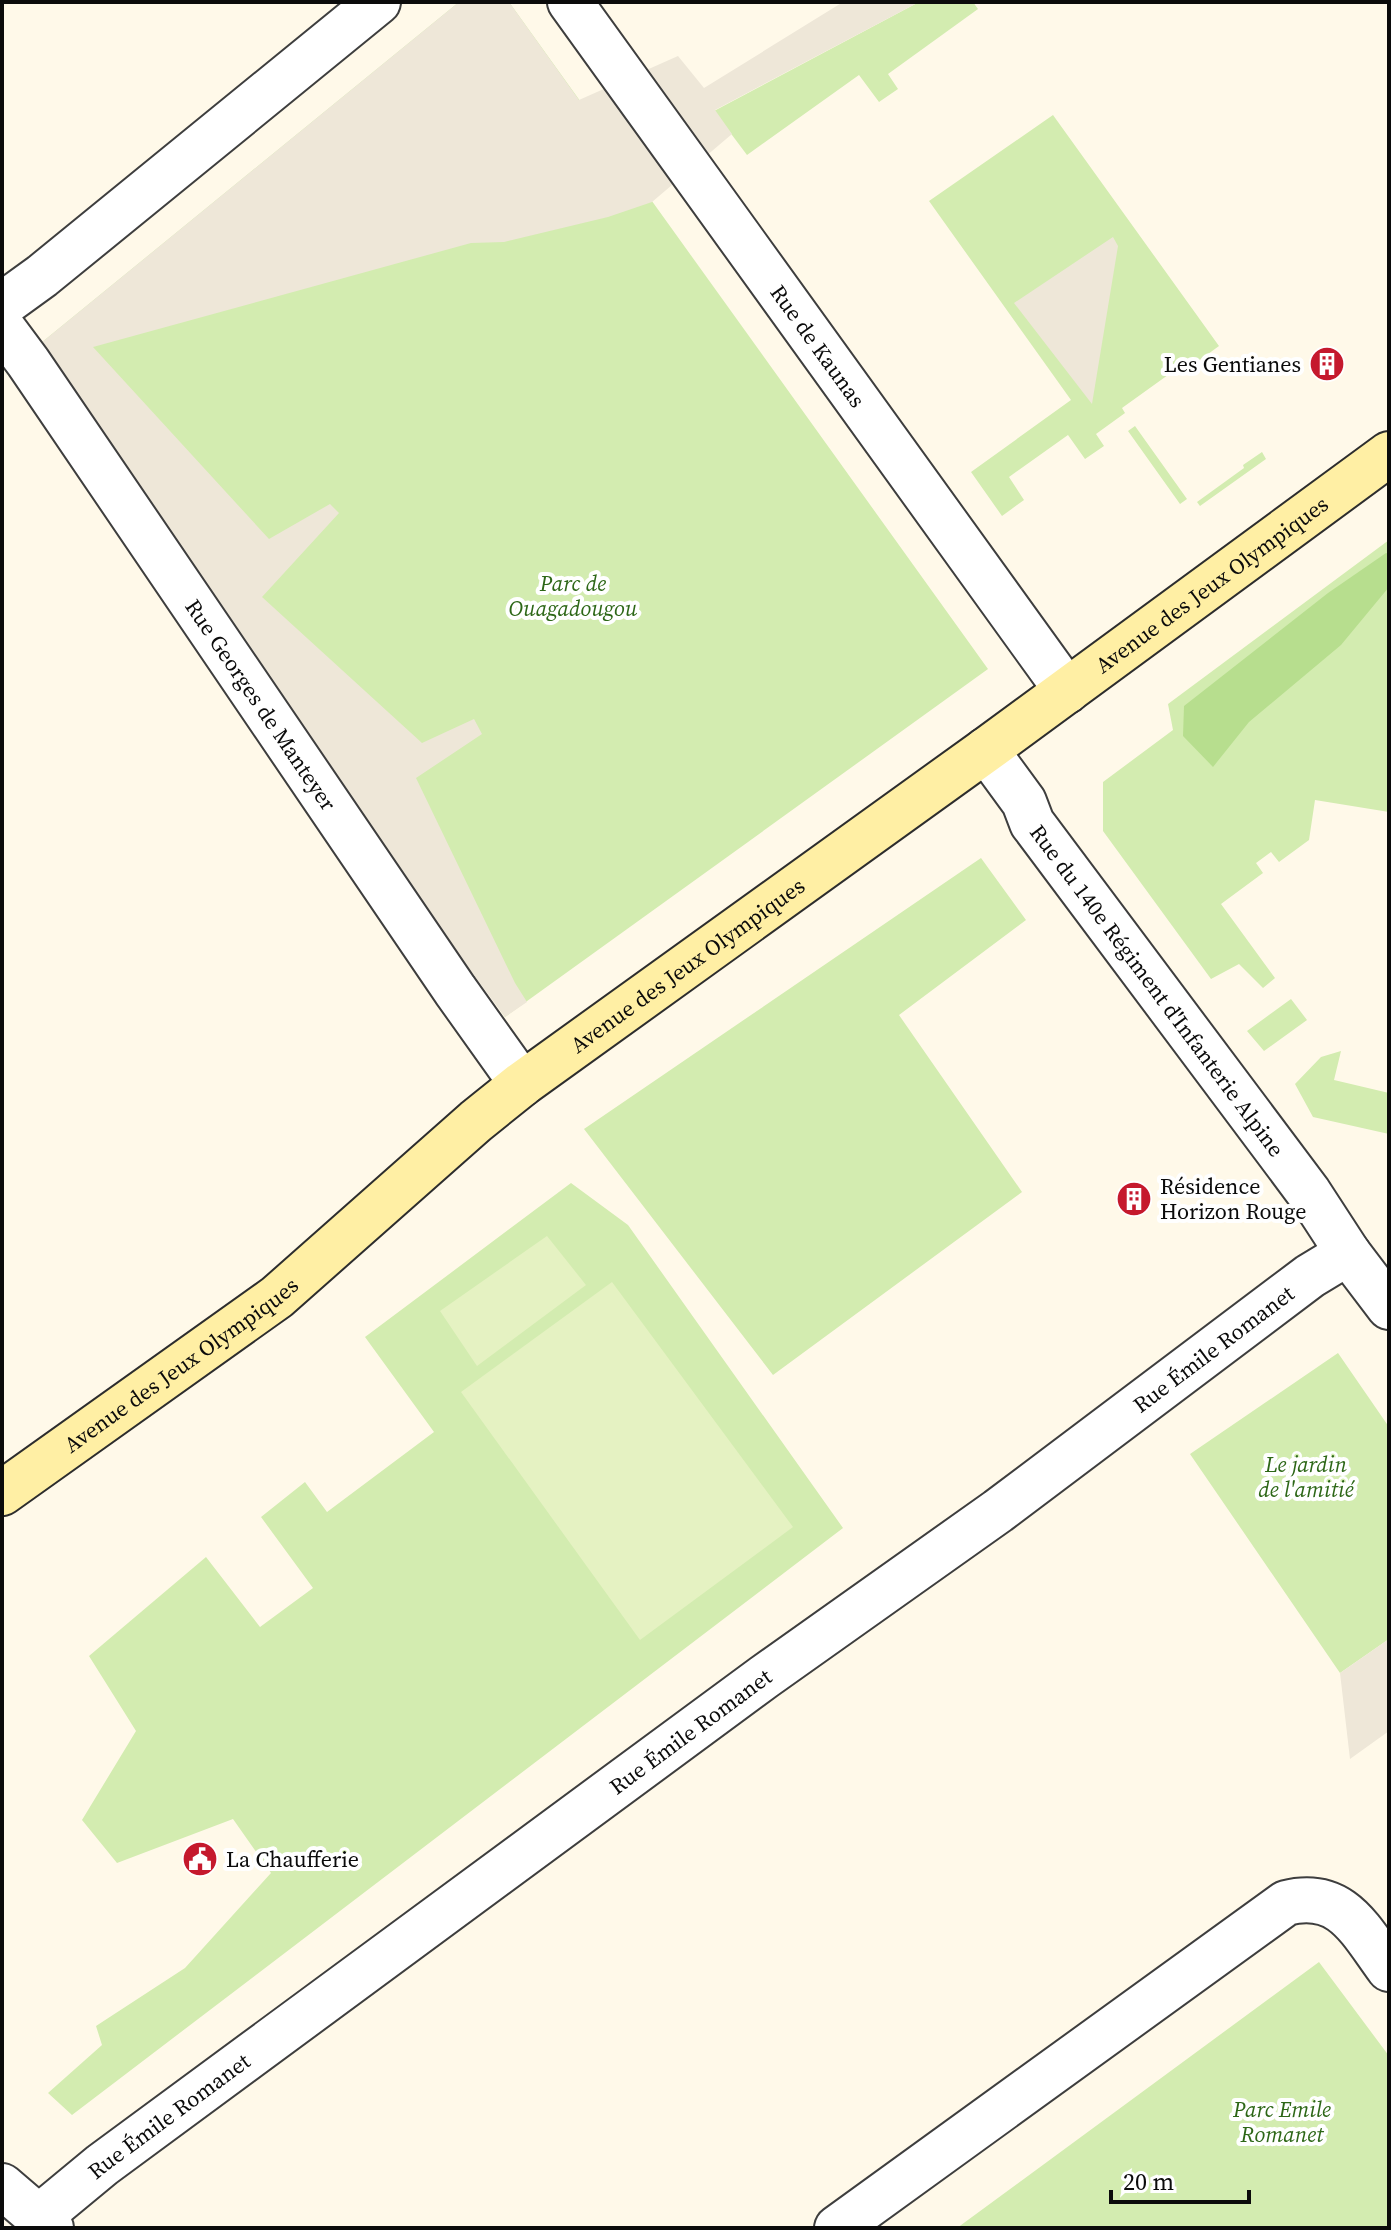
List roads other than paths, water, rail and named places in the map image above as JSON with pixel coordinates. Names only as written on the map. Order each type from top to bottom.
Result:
[{"type":"main road","name":"Avenue des Jeux Olympiques","points":[[2,1493],[277,1297],[522,1084],[986,750],[1389,454]]},
{"type":"street","points":[[2,305],[378,2]]},
{"type":"street","name":"Rue de Kaunas","points":[[570,2],[1067,691]]},
{"type":"street","name":"Rue Georges de Manteyer","points":[[2,327],[522,1084]]},
{"type":"street","name":"Rue du 140e Régiment d'Infanterie Alpine","points":[[986,750],[1024,802],[1032,823],[1300,1181],[1389,1307]]},
{"type":"street","name":"Rue Émile Romanet","points":[[45,2223],[102,2165],[764,1677],[998,1511],[1310,1276],[1348,1253]]},
{"type":"street","points":[[837,2228],[1286,1903],[1307,1898],[1344,1911],[1389,1969]]},
{"type":"street","points":[[2,2186],[45,2223]]},
{"type":"place","name":"Les Gentianes","points":[[1327,364]]},
{"type":"place","name":"Résidence Horizon Rouge","points":[[1134,1199]]},
{"type":"place","name":"La Chaufferie","points":[[200,1859]]},
{"type":"park label","name":"Parc de Ouagadougou","points":[[573,596]]},
{"type":"park label","name":"Le jardin de l'amitié","points":[[1306,1476]]},
{"type":"park label","name":"Parc Emile Romanet","points":[[1282,2122]]}]
